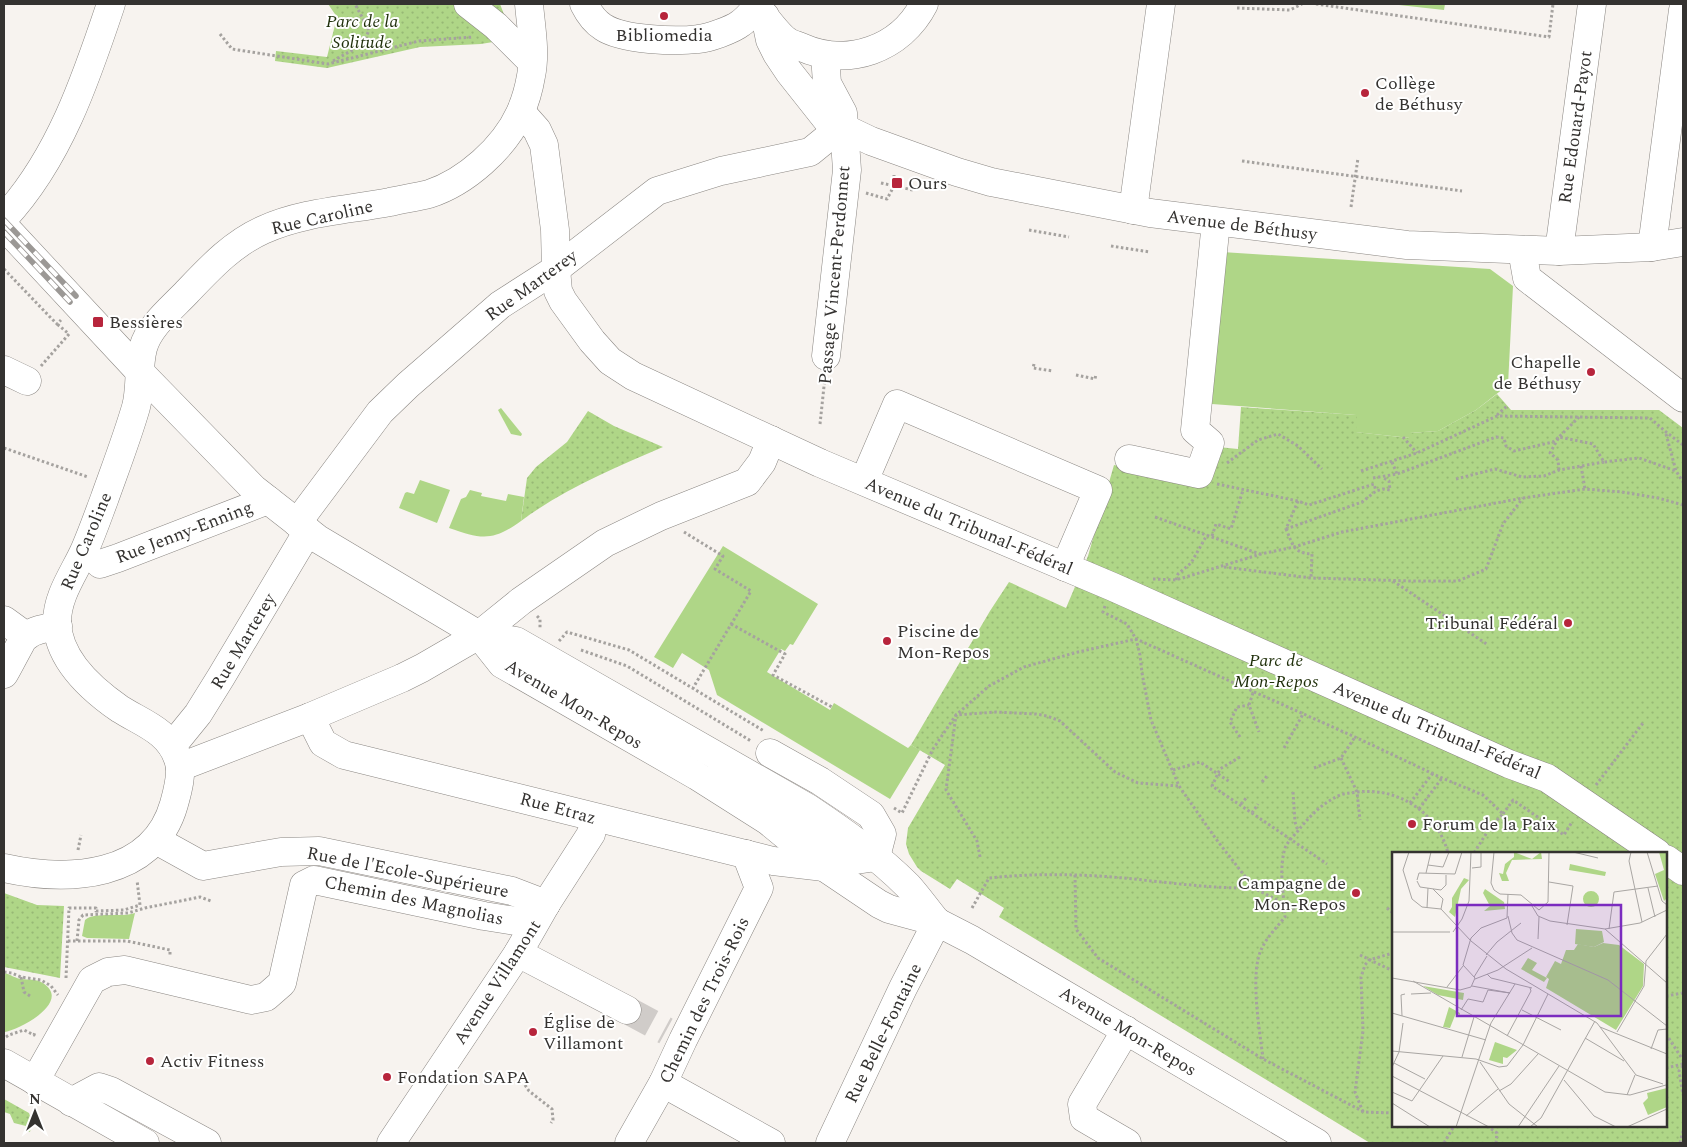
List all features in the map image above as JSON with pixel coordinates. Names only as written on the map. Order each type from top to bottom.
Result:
[{"type":"street","points":[[4,218],[29,189],[53,150],[74,106],[111,4]]},
{"type":"street","points":[[468,4],[496,26],[532,62]]},
{"type":"street","name":"Rue Caroline","points":[[58,626],[59,608],[68,583],[86,548],[137,404],[144,345],[153,329],[219,259],[239,243],[264,229],[302,218],[431,193],[471,173],[506,137],[521,112],[532,74],[529,4]]},
{"type":"street","points":[[584,4],[588,12],[604,28],[625,35],[675,40],[700,39],[721,32],[740,24],[759,9],[787,41],[813,53],[852,56],[884,46],[898,37],[906,30],[924,4]]},
{"type":"street","points":[[1132,210],[1160,4]]},
{"type":"street","name":"Rue Edouard-Payot","points":[[1559,251],[1592,4]]},
{"type":"street","name":"Avenue de Béthusy","points":[[759,9],[770,40],[789,72],[835,133],[871,140],[957,172],[1001,184],[1132,210],[1407,245],[1559,251],[1652,247],[1683,242]]},
{"type":"street","points":[[1652,247],[1683,10]]},
{"type":"street","name":"Passage Vincent-Perdonnet","points":[[825,55],[827,83],[843,113],[835,133],[847,170],[826,356]]},
{"type":"street","name":"Avenue du Tribunal-Fédéral","points":[[521,112],[537,130],[544,145],[555,230],[558,291],[563,301],[610,361],[634,376],[771,440],[1065,567],[1509,764],[1547,778],[1656,852]]},
{"type":"street","name":"Rue Marterey","points":[[176,756],[302,527],[380,412],[408,385],[500,305],[556,269],[657,191],[721,171],[810,152],[835,133]]},
{"type":"street","points":[[1129,459],[1199,474],[1210,443],[1195,430],[1195,349],[1216,222]]},
{"type":"street","points":[[4,226],[68,309],[140,372],[247,482],[302,527],[479,635]]},
{"type":"street","points":[[1522,250],[1527,278],[1683,398]]},
{"type":"street","points":[[864,481],[897,404],[1098,490],[1065,567]]},
{"type":"street","points":[[176,756],[310,717],[402,678],[479,635],[563,570],[605,543],[661,516],[747,482],[762,462],[771,440]]},
{"type":"street","name":"Rue Jenny-Enning","points":[[100,564],[268,500]]},
{"type":"street","points":[[4,620],[26,636]]},
{"type":"street","points":[[4,674],[26,636],[38,630],[58,626],[61,641],[69,659],[93,688],[120,709],[162,734],[176,756],[178,792],[170,818],[156,840],[146,851],[136,857],[117,865],[82,874],[26,873],[4,868]]},
{"type":"street","name":"Avenue Mon-Repos","points":[[479,635],[516,641],[808,808],[876,857],[909,887],[936,922]]},
{"type":"street","name":"Avenue Mon-Repos","points":[[479,635],[502,664],[697,776],[768,821],[824,867],[862,894],[889,910],[936,922],[998,955],[1316,1143]]},
{"type":"street","name":"Rue Etraz","points":[[310,717],[323,743],[344,755],[773,861],[824,867]]},
{"type":"street","points":[[697,776],[747,791],[856,860],[876,857],[882,834],[871,815],[820,781],[766,748],[742,770]]},
{"type":"street","name":"Avenue Villamont","points":[[391,1143],[518,952],[591,834],[595,818]]},
{"type":"street","name":"Rue de l'Ecole-Supérieure","points":[[156,840],[203,866],[281,852],[319,851],[512,891],[546,904]]},
{"type":"street","name":"Chemin des Trois-Rois","points":[[629,1143],[663,1083],[675,1035],[759,888],[746,854]]},
{"type":"street","points":[[1667,860],[1683,871]]},
{"type":"street","name":"Chemin des Magnolias","points":[[34,1081],[92,980],[108,972],[125,970],[251,1000],[266,997],[282,983],[304,885],[314,880],[484,916],[522,922],[546,904]]},
{"type":"street","name":"Rue Belle-Fontaine","points":[[830,1143],[936,922]]},
{"type":"street","points":[[518,952],[626,1010]]},
{"type":"street","points":[[1126,1030],[1082,1104],[1084,1118],[1127,1143]]},
{"type":"street","points":[[5,1050],[34,1081],[145,1143]]},
{"type":"street","points":[[663,1083],[771,1143]]},
{"type":"street","points":[[71,1102],[100,1087],[111,1091],[207,1143]]},
{"type":"path","points":[[328,64],[362,44],[370,30],[356,4]]},
{"type":"path","points":[[1237,8],[1290,10],[1302,4]]},
{"type":"path","points":[[1316,4],[1549,37],[1553,4]]},
{"type":"path","points":[[220,34],[232,49],[328,64],[419,42],[503,34]]},
{"type":"path","points":[[1351,207],[1358,158]]},
{"type":"path","points":[[1242,161],[1462,190]]},
{"type":"path","points":[[844,192],[855,190],[887,199],[894,186],[894,174]]},
{"type":"path","points":[[881,183],[913,190]]},
{"type":"path","points":[[1029,230],[1069,237]]},
{"type":"path","points":[[1111,246],[1150,252]]},
{"type":"path","points":[[4,268],[57,324],[69,334],[15,376]]},
{"type":"path","points":[[57,324],[68,309]]},
{"type":"path","name":"Passage Vincent-Perdonnet","points":[[820,424],[826,356]]},
{"type":"path","points":[[1034,364],[1033,368],[1053,371]]},
{"type":"path","points":[[1076,376],[1095,379],[1096,374]]},
{"type":"path","points":[[1361,471],[1417,453],[1497,416],[1508,406]]},
{"type":"path","points":[[1497,416],[1650,418],[1683,445]]},
{"type":"path","points":[[1373,478],[1397,474],[1496,437],[1504,438],[1506,446],[1514,451],[1554,442],[1580,417]]},
{"type":"path","points":[[1666,432],[1676,471],[1683,482]]},
{"type":"path","points":[[1322,470],[1298,446],[1278,434],[1258,440],[1224,466],[1199,474],[1198,480],[1309,505],[1374,484],[1376,491]]},
{"type":"path","points":[[1403,437],[1417,453]]},
{"type":"path","points":[[1559,437],[1593,444],[1604,462]]},
{"type":"path","points":[[1559,437],[1550,452],[1558,460],[1559,470]]},
{"type":"path","points":[[4,448],[88,477]]},
{"type":"path","points":[[1456,479],[1495,469],[1522,477],[1544,476],[1559,470],[1639,458],[1676,471]]},
{"type":"path","points":[[1392,462],[1397,474]]},
{"type":"path","points":[[1581,466],[1585,489]]},
{"type":"path","points":[[1286,529],[1362,502],[1376,491],[1390,490],[1389,481],[1382,477]]},
{"type":"path","points":[[1151,579],[1176,580],[1342,532],[1523,498],[1585,489],[1658,498],[1683,505]]},
{"type":"path","points":[[1212,536],[1216,524],[1231,529],[1243,490]]},
{"type":"path","points":[[1221,567],[1311,578],[1458,581],[1486,569],[1503,524],[1523,498]]},
{"type":"path","points":[[1298,501],[1286,529],[1294,547],[1300,553],[1312,554],[1311,578]]},
{"type":"path","points":[[1155,517],[1261,554]]},
{"type":"path","points":[[681,530],[723,556],[715,570],[751,591],[693,688]]},
{"type":"path","points":[[1176,580],[1178,574],[1191,563],[1207,535]]},
{"type":"path","points":[[1393,581],[1488,645]]},
{"type":"path","points":[[1106,603],[1103,612],[1127,624],[1136,639],[1151,720],[1179,786],[1216,839],[1254,888],[1296,910]]},
{"type":"path","points":[[731,624],[785,654],[773,674],[832,707]]},
{"type":"path","points":[[566,645],[558,642],[567,632],[629,650],[652,664]]},
{"type":"path","points":[[930,756],[956,715],[989,686],[1024,667],[1136,639],[1483,795],[1503,814]]},
{"type":"path","points":[[575,648],[627,666],[766,748]]},
{"type":"path","points":[[1253,692],[1249,705],[1259,732]]},
{"type":"path","points":[[1240,737],[1230,722],[1237,707],[1249,705]]},
{"type":"path","points":[[956,715],[996,712],[1048,716],[1060,721],[1115,772],[1138,783],[1179,786]]},
{"type":"path","points":[[1284,748],[1303,714]]},
{"type":"path","points":[[956,715],[946,790],[977,841],[980,857]]},
{"type":"path","points":[[1596,786],[1643,723]]},
{"type":"path","points":[[1314,768],[1341,758],[1355,737]]},
{"type":"path","points":[[1240,757],[1220,769],[1212,786],[1327,864]]},
{"type":"path","points":[[1341,758],[1357,792],[1360,820]]},
{"type":"path","points":[[1172,770],[1200,762],[1230,782]]},
{"type":"path","points":[[1410,803],[1433,773]]},
{"type":"path","points":[[1262,782],[1267,776]]},
{"type":"path","points":[[1419,809],[1442,778]]},
{"type":"path","points":[[1292,792],[1298,832]]},
{"type":"path","points":[[1263,1059],[1256,989],[1256,969],[1261,948],[1285,917],[1282,888],[1284,850],[1312,814],[1337,796],[1357,792],[1388,794],[1419,809],[1442,836],[1448,852]]},
{"type":"path","points":[[1241,804],[1246,796]]},
{"type":"path","points":[[1475,852],[1491,826],[1513,800],[1564,835],[1573,821]]},
{"type":"path","points":[[1252,813],[1258,804]]},
{"type":"path","points":[[78,850],[81,835]]},
{"type":"path","points":[[972,908],[989,878],[1014,875],[1075,874],[1222,888],[1254,888]]},
{"type":"path","points":[[1075,874],[1076,929],[1098,958],[1263,1059],[1364,1112],[1392,1113]]},
{"type":"path","points":[[64,908],[96,908],[96,911],[124,910],[140,905],[137,876]]},
{"type":"path","points":[[77,941],[79,920],[83,915],[128,913],[200,896],[212,901]]},
{"type":"path","points":[[53,1002],[66,977],[70,908]]},
{"type":"path","points":[[1386,908],[1392,912]]},
{"type":"path","points":[[68,941],[127,941],[170,950]]},
{"type":"path","points":[[1364,1112],[1355,1092],[1363,1031],[1360,984],[1362,971],[1369,960],[1392,953]]},
{"type":"path","points":[[1360,955],[1392,971]]},
{"type":"path","points":[[4,972],[41,980],[51,986],[58,994]]},
{"type":"path","points":[[21,977],[24,992],[30,996]]},
{"type":"path","points":[[1667,996],[1683,993]]},
{"type":"path","points":[[5,1050],[9,1035],[24,1030],[34,1035],[39,1026]]},
{"type":"path","points":[[1667,1036],[1683,1064]]},
{"type":"path","points":[[1667,1068],[1683,1064]]},
{"type":"path","points":[[1683,1064],[1679,1071],[1683,1095]]},
{"type":"path","points":[[525,1085],[529,1091],[552,1109],[553,1120],[551,1123]]},
{"type":"path","points":[[1444,1143],[1453,1127]]},
{"type":"path","points":[[1488,1127],[1497,1133],[1496,1143]]},
{"type":"path","points":[[1680,1143],[1683,1131]]},
{"type":"green space","name":"Parc de la Solitude","points":[[328,4],[500,4],[505,17],[493,42],[420,47],[327,68],[275,61],[276,51],[327,57],[337,17]]},
{"type":"green space","points":[[1390,4],[1445,4],[1444,10]]},
{"type":"green space","points":[[1222,252],[1490,269],[1513,286],[1508,385],[1476,410],[1438,431],[1410,433],[1410,438],[1355,432],[1356,415],[1212,404]]},
{"type":"green space","name":"Parc de Mon-Repos","points":[[1497,394],[1511,410],[1659,410],[1683,428],[1683,1143],[1370,1143],[999,917],[1004,908],[957,879],[950,889],[921,871],[909,854],[906,844],[908,828],[945,765],[911,745],[1009,582],[1066,608],[1088,556],[1114,465],[1127,468],[1198,468],[1218,447],[1238,449],[1241,407],[1357,415],[1356,432],[1409,438],[1410,433],[1438,431],[1476,410]]},
{"type":"green space","points":[[501,408],[522,434],[521,436],[511,434],[498,410]]},
{"type":"green space","points":[[588,411],[614,426],[663,447],[572,489],[537,509],[521,521],[527,478],[536,467],[567,442]]},
{"type":"green space","points":[[420,480],[450,490],[437,523],[399,508],[405,493],[414,494]]},
{"type":"green space","points":[[470,490],[482,493],[481,496],[506,501],[508,494],[524,497],[521,521],[502,533],[486,536],[478,536],[449,528],[461,499],[466,497]]},
{"type":"green space","points":[[723,546],[818,604],[793,645],[790,644],[785,651],[781,649],[767,672],[830,710],[834,703],[908,748],[911,745],[920,750],[890,799],[717,695],[709,670],[682,653],[673,668],[654,657]]},
{"type":"green space","points":[[4,893],[37,905],[64,906],[60,978],[4,967]]},
{"type":"green space","points":[[135,913],[129,939],[87,938],[82,936],[85,920],[89,917]]},
{"type":"green space","points":[[4,973],[20,979],[41,982],[50,989],[52,997],[49,1005],[33,1020],[5,1032],[4,1031]]},
{"type":"green space","points":[[4,1099],[29,1113],[32,1122],[30,1132],[25,1130],[26,1126],[14,1123],[10,1114],[4,1112]]},
{"type":"tunnel","points":[[627,1010],[666,1031]]},
{"type":"railway","points":[[4,220],[76,296]]},
{"type":"railway","points":[[4,232],[70,302]]},
{"type":"place","name":"Bibliomedia","points":[[664,16]]},
{"type":"place","name":"Collège de Béthusy","points":[[1365,93]]},
{"type":"place","name":"Ours","points":[[897,183]]},
{"type":"place","name":"Bessières","points":[[98,322]]},
{"type":"place","name":"Chapelle de Béthusy","points":[[1591,372]]},
{"type":"place","name":"Tribunal Fédéral","points":[[1568,623]]},
{"type":"place","name":"Piscine de Mon-Repos","points":[[887,641]]},
{"type":"place","name":"Forum de la Paix","points":[[1412,824]]},
{"type":"place","name":"Campagne de Mon-Repos","points":[[1356,893]]},
{"type":"place","name":"Église de Villamont","points":[[533,1032]]},
{"type":"place","name":"Activ Fitness","points":[[150,1061]]},
{"type":"place","name":"Fondation SAPA","points":[[387,1077]]}]
